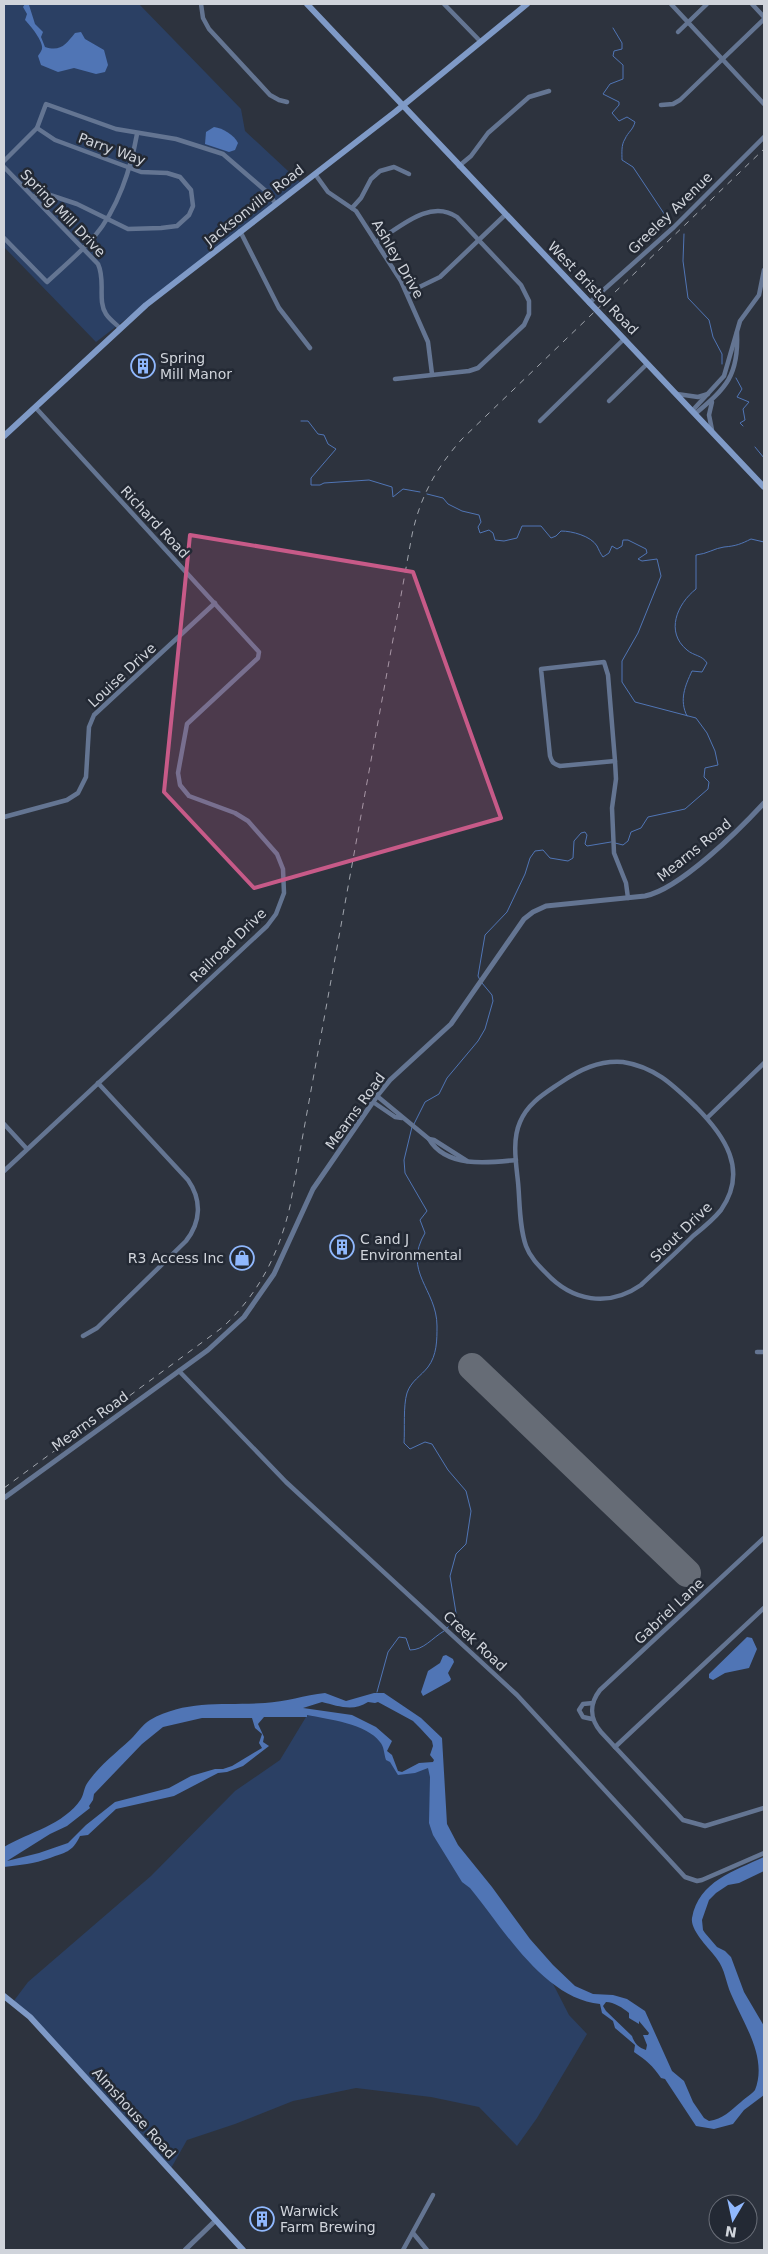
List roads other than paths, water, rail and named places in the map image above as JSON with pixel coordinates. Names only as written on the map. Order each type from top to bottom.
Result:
[{"type":"main road","name":"West Bristol Road","points":[[307,4],[764,488]]},
{"type":"main road","name":"Jacksonville Road","points":[[4,436],[120,328],[154,299],[403,106],[527,4]]},
{"type":"main road","name":"Almshouse Road","points":[[4,1996],[30,2018],[242,2250]]},
{"type":"street","points":[[201,4],[203,18],[209,29],[270,95],[278,100],[287,102]]},
{"type":"street","points":[[444,4],[481,42]]},
{"type":"street","points":[[671,4],[764,104]]},
{"type":"street","points":[[678,32],[707,4]]},
{"type":"street","points":[[661,105],[677,103],[764,18],[752,4]]},
{"type":"street","points":[[459,166],[471,156],[488,133],[529,97],[549,91]]},
{"type":"street","points":[[4,161],[37,128],[46,104],[104,126],[137,134],[176,139],[223,154],[267,192],[276,204]]},
{"type":"street","name":"Parry Way","points":[[33,198],[41,192],[51,194],[77,204],[128,229],[170,228],[182,223],[192,210],[191,190],[180,177],[167,173],[147,173],[128,167],[55,140],[37,128]]},
{"type":"street","points":[[4,238],[47,282],[94,236],[106,219],[117,198],[137,134]]},
{"type":"street","name":"Greeley Avenue","points":[[589,302],[680,220],[764,136]]},
{"type":"street","name":"Spring Mill Drive","points":[[4,167],[98,264],[103,277],[103,308],[107,316],[120,328]]},
{"type":"street","points":[[352,208],[364,195],[371,179],[380,171],[394,167],[409,174]]},
{"type":"street","name":"Ashley Drive","points":[[315,174],[328,192],[352,208],[362,219],[407,293],[428,342],[432,374]]},
{"type":"street","points":[[376,242],[424,212],[437,210],[454,215],[524,289],[529,301],[529,314],[521,328],[482,366],[470,371],[395,379]]},
{"type":"street","points":[[407,293],[440,277],[505,215]]},
{"type":"street","points":[[240,232],[280,308],[310,348]]},
{"type":"street","points":[[693,413],[712,392],[726,372],[743,316],[759,295],[764,270]]},
{"type":"street","points":[[693,413],[714,398],[731,376],[738,344],[737,331]]},
{"type":"street","points":[[540,421],[624,339]]},
{"type":"street","points":[[609,401],[647,364]]},
{"type":"street","points":[[676,394],[698,397],[712,392]]},
{"type":"street","points":[[714,398],[710,405],[709,415],[714,434]]},
{"type":"street","name":"Richard Road","points":[[35,406],[259,652]]},
{"type":"street","name":"Louise Drive","points":[[4,817],[67,800],[78,793],[86,777],[89,727],[94,715],[215,603]]},
{"type":"street","name":"Railroad Drive","points":[[4,1170],[263,930],[276,914],[284,893],[284,876],[281,862],[272,847],[241,816],[189,796],[180,785],[178,773],[187,724],[258,658],[259,652]]},
{"type":"street","points":[[615,761],[560,766],[552,762],[541,669],[604,662],[608,675],[615,761],[616,779],[612,808],[614,854],[626,883],[628,898]]},
{"type":"street","name":"Mearns Road","points":[[4,1498],[179,1371],[241,1321],[258,1300],[274,1274],[313,1189],[377,1096],[390,1080],[451,1024],[518,926],[538,909],[559,903],[628,898],[654,894],[667,888],[723,842],[764,803]]},
{"type":"street","name":"Stout Drive","points":[[630,1063],[656,1072],[670,1081],[706,1118],[722,1137],[732,1158],[732,1181],[725,1203],[715,1216],[640,1285],[628,1294],[615,1298],[596,1300],[570,1293],[552,1280],[534,1261],[524,1238],[516,1160],[517,1131],[530,1106],[567,1078],[597,1064],[630,1063]]},
{"type":"street","points":[[706,1118],[764,1064]]},
{"type":"street","points":[[83,1336],[96,1328],[186,1241],[196,1224],[198,1211],[196,1193],[188,1180],[98,1084]]},
{"type":"street","points":[[377,1096],[446,1154],[467,1161],[494,1162],[516,1160]]},
{"type":"street","points":[[373,1102],[395,1117],[402,1118]]},
{"type":"street","points":[[4,1124],[27,1149]]},
{"type":"street","points":[[757,1352],[764,1352]]},
{"type":"street","name":"Creek Road","points":[[179,1371],[286,1482],[517,1695],[685,1877],[696,1881],[702,1880],[764,1853]]},
{"type":"street","name":"Gabriel Lane","points":[[764,1538],[600,1690],[593,1703],[583,1704],[579,1710],[583,1717],[592,1719],[615,1747],[683,1820],[705,1826],[764,1808]]},
{"type":"street","points":[[615,1747],[764,1608]]},
{"type":"street","points":[[592,1719],[593,1703]]},
{"type":"street","points":[[403,2250],[433,2195]]},
{"type":"street","points":[[185,2250],[216,2220]]},
{"type":"street","points":[[412,2233],[427,2250]]},
{"type":"waterway","points":[[613,28],[622,43],[622,49],[614,51],[613,56],[623,65],[623,79],[610,84],[603,94],[619,102],[619,105],[612,113],[619,121],[627,117],[635,122],[623,144],[622,160],[633,167],[671,224]]},
{"type":"waterway","points":[[684,234],[683,261],[688,298],[709,320],[713,337],[722,354],[722,364]]},
{"type":"waterway","points":[[736,378],[742,389],[737,397],[749,402],[743,409],[745,420],[740,423],[743,426]]},
{"type":"waterway","points":[[301,421],[308,421],[318,434],[324,435],[328,444],[336,449],[311,478],[311,485],[369,480],[392,487],[393,497],[403,489],[420,492]]},
{"type":"waterway","points":[[755,447],[764,458]]},
{"type":"waterway","points":[[427,494],[443,498],[448,504],[462,511],[479,515],[481,522],[478,527],[480,533],[489,530],[493,533],[495,540],[504,541],[517,538],[522,526],[541,526],[551,538],[561,531],[576,533],[586,537],[594,542],[603,557],[609,553],[612,546],[617,549],[622,546],[623,540],[628,540],[646,549],[647,553],[638,559],[642,561],[657,559],[661,576],[638,633],[622,661],[622,682],[635,702],[696,718],[707,733],[715,751],[718,765],[705,768],[704,777],[709,782],[708,789],[685,809],[648,817],[641,828],[631,832],[628,841],[623,845],[615,843]]},
{"type":"waterway","points":[[687,716],[683,704],[687,682],[692,671],[702,672],[707,663],[703,658],[687,650],[680,643],[675,627],[676,618],[683,602],[696,589],[696,555],[751,539],[764,542]]},
{"type":"waterway","points":[[480,980],[478,976],[485,935],[507,912],[525,874],[530,858],[535,851],[543,850],[550,858],[568,861],[573,858],[574,841],[581,833],[585,832],[587,835],[585,844],[587,846],[611,842]]},
{"type":"waterway","points":[[414,1124],[425,1102],[439,1094],[447,1078],[478,1041],[485,1029],[493,1001],[492,995],[482,983]]},
{"type":"waterway","points":[[412,1127],[404,1160],[405,1173],[427,1211],[420,1220],[425,1233],[419,1247],[417,1259],[422,1280],[436,1313],[437,1337],[435,1352],[431,1362],[411,1385],[407,1393],[404,1443],[410,1449],[425,1442],[432,1444],[448,1470],[466,1491],[471,1511],[466,1544],[456,1554],[450,1576],[457,1619],[447,1628]]},
{"type":"waterway","points":[[377,1692],[388,1652],[399,1637],[406,1638],[410,1650],[424,1646],[444,1631]]},
{"type":"railway","points":[[4,1488],[223,1327],[236,1314],[257,1286],[266,1272],[280,1240],[290,1206],[412,535],[415,521],[430,484],[444,461],[462,439],[764,149]]},
{"type":"place","name":"Spring Mill Manor","points":[[143,366]]},
{"type":"place","name":"C and J Environmental","points":[[342,1247]]},
{"type":"place","name":"R3 Access Inc","points":[[242,1258]]},
{"type":"place","name":"Warwick Farm Brewing","points":[[262,2219]]}]
